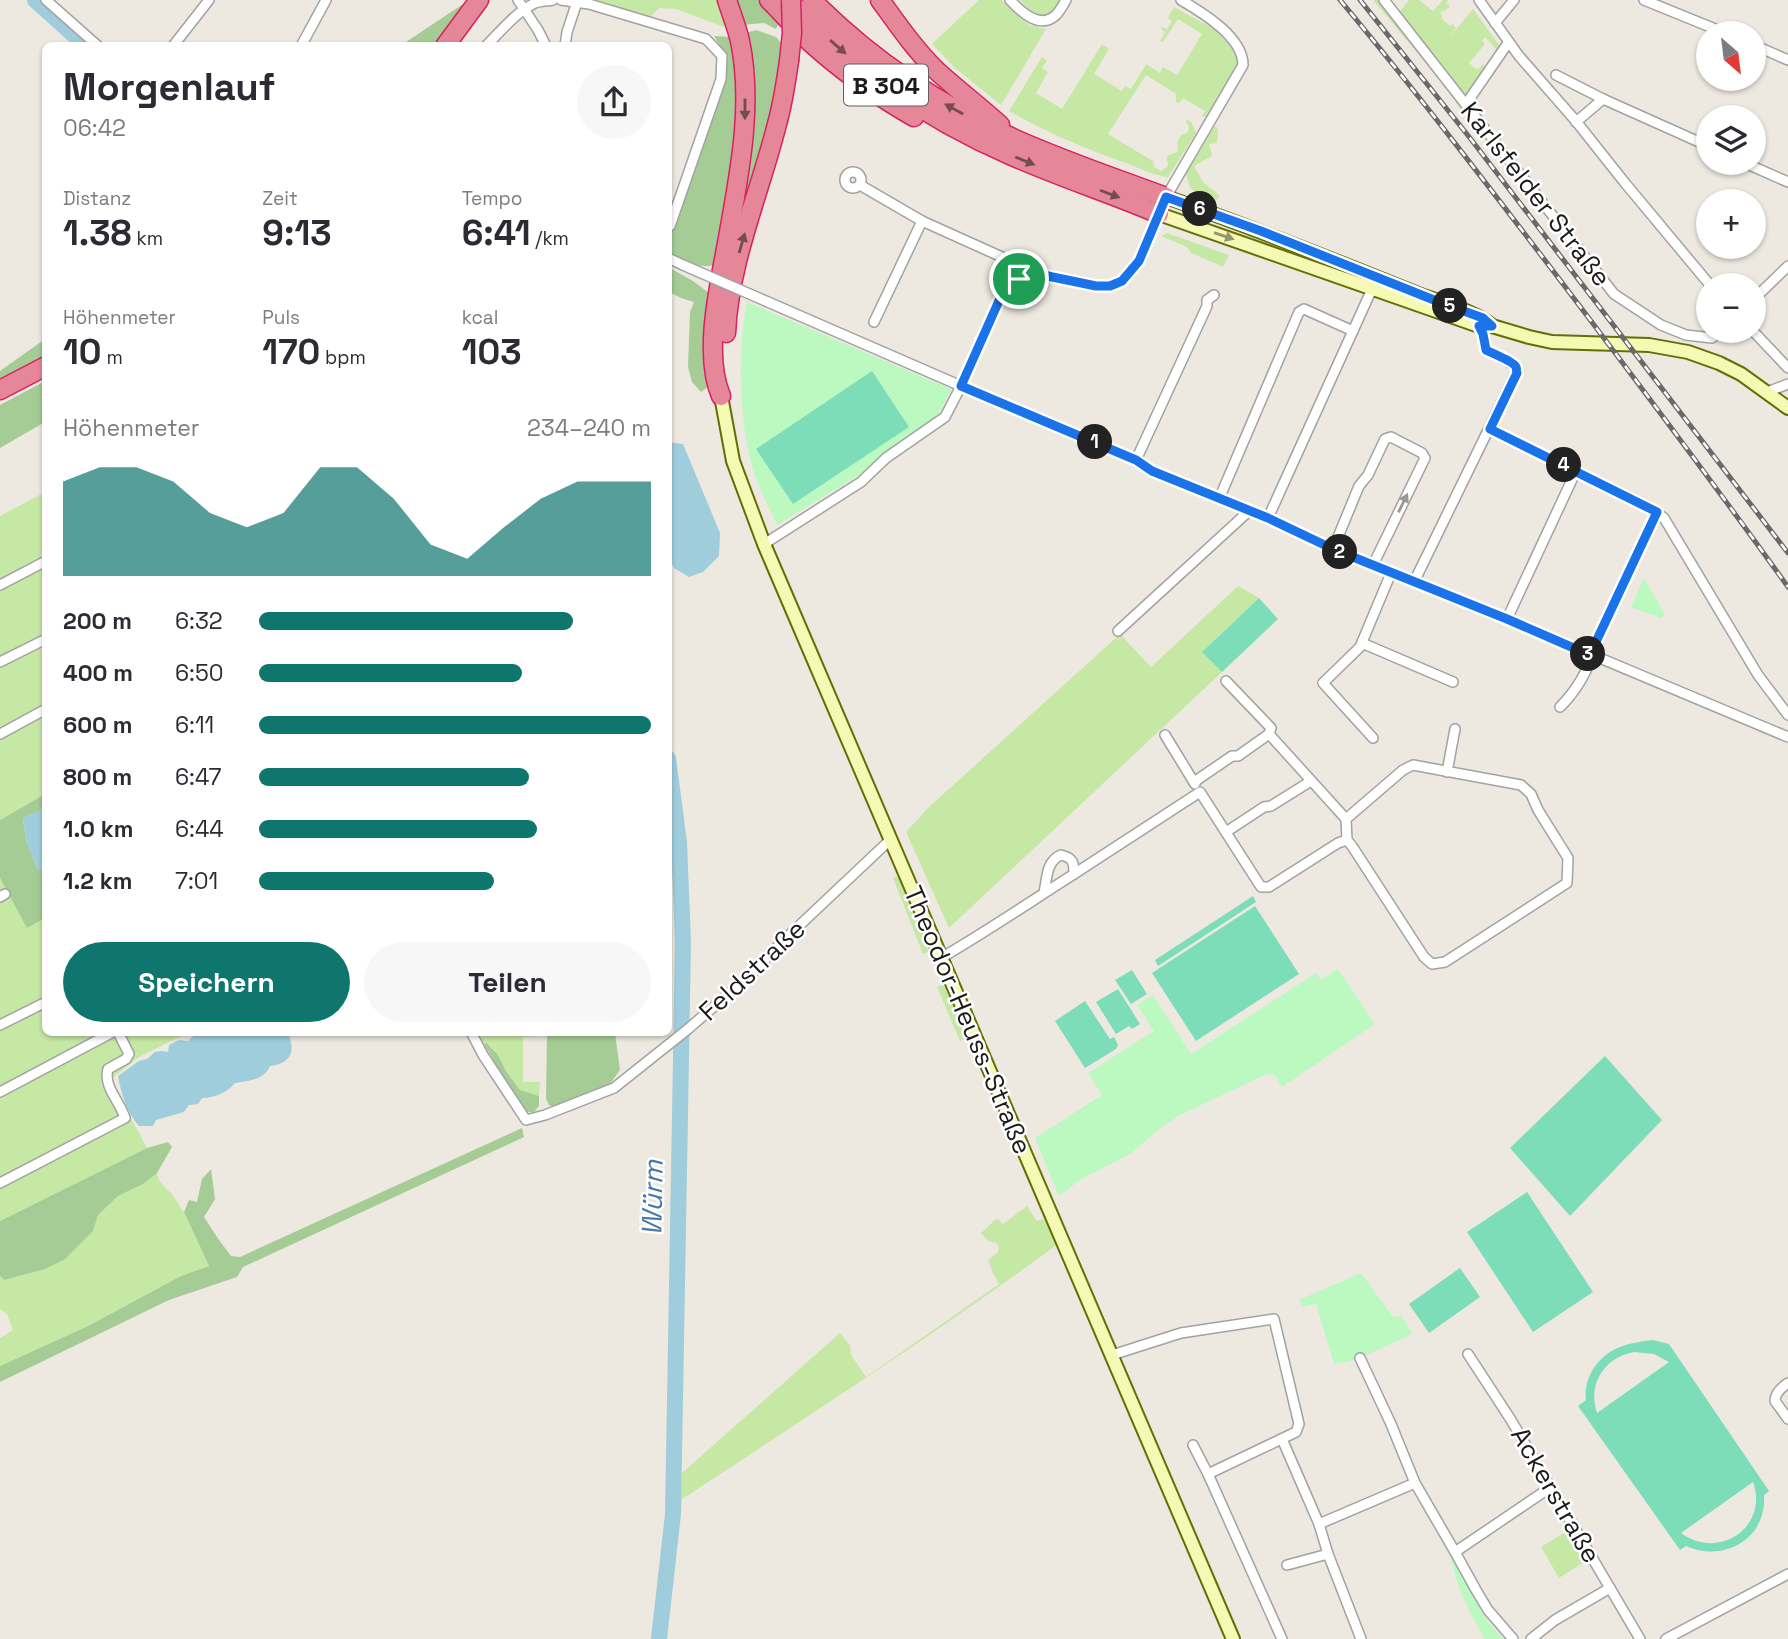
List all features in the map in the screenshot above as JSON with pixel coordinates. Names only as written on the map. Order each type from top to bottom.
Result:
[{"type":"highway","points":[[448,42],[479,0]]},
{"type":"highway","points":[[721,396],[715,383],[713,362],[716,308],[743,149],[745,118],[745,83],[740,41],[726,0]]},
{"type":"highway","points":[[769,0],[836,65],[891,103],[966,144],[998,150]]},
{"type":"highway","points":[[721,396],[725,383],[727,314],[740,253],[777,125],[789,61],[792,33],[790,0]]},
{"type":"highway","name":"B 304","points":[[790,0],[841,50],[890,88],[940,120],[998,150],[1056,165]]},
{"type":"highway","name":"B 304","points":[[812,0],[856,41],[899,74],[955,109],[1015,139],[1056,165]]},
{"type":"highway","points":[[880,0],[929,63],[1015,139]]},
{"type":"highway","points":[[1056,165],[1166,197]]},
{"type":"highway","points":[[1056,165],[1159,214]]},
{"type":"highway","points":[[0,390],[42,368]]},
{"type":"street","points":[[46,0],[93,42]]},
{"type":"street","points":[[176,42],[209,0]]},
{"type":"street","points":[[303,42],[326,0]]},
{"type":"street","points":[[518,0],[543,42]]},
{"type":"street","points":[[490,42],[513,19],[537,2],[553,0]]},
{"type":"street","points":[[561,0],[589,4],[706,39],[722,57],[722,79],[672,220]]},
{"type":"street","points":[[1010,0],[1030,18],[1039,21],[1057,15],[1066,0]]},
{"type":"street","points":[[764,544],[861,482],[886,458],[945,417],[1002,294],[1019,279],[1038,274],[1096,286],[1110,286],[1122,281],[1137,263],[1166,197],[1242,65],[1243,57],[1226,32],[1204,13],[1181,0]]},
{"type":"street","name":"Karlsfelder Straße","points":[[1384,0],[1614,294],[1661,325],[1696,336]]},
{"type":"street","points":[[1479,0],[1508,43],[1700,273]]},
{"type":"street","points":[[1495,23],[1514,0]]},
{"type":"street","points":[[1644,0],[1696,21]]},
{"type":"street","points":[[566,42],[576,2]]},
{"type":"street","points":[[1466,104],[1508,43]]},
{"type":"street","points":[[1766,50],[1788,60]]},
{"type":"street","points":[[1556,75],[1602,99],[1696,141]]},
{"type":"street","points":[[1576,122],[1602,99]]},
{"type":"street","points":[[1766,172],[1788,182]]},
{"type":"street","points":[[860,185],[922,221],[1002,257],[1019,279]]},
{"type":"street","points":[[1166,197],[1261,231],[1483,318],[1486,350],[1516,366],[1517,373],[1414,582]]},
{"type":"street","points":[[1159,214],[1485,326],[1552,342],[1649,345],[1677,349],[1719,363],[1741,374],[1788,408]]},
{"type":"street","points":[[874,322],[922,221]]},
{"type":"street","points":[[672,260],[1136,460],[1152,471],[1268,518],[1333,549],[1787,734]]},
{"type":"street","points":[[1766,287],[1788,266]]},
{"type":"street","points":[[1268,518],[1372,289]]},
{"type":"street","points":[[1136,460],[1208,300],[1214,295]]},
{"type":"street","points":[[1219,499],[1298,312],[1304,309],[1353,331]]},
{"type":"street","points":[[1764,343],[1788,368]]},
{"type":"street","points":[[1767,391],[1788,384]]},
{"type":"street","name":"Theodor-Heuss-Straße","points":[[721,396],[733,461],[764,544],[1233,1639]]},
{"type":"street","points":[[1490,429],[1657,512],[1664,518],[1758,675],[1788,715]]},
{"type":"street","points":[[1333,549],[1359,486],[1368,475],[1385,439],[1391,437],[1422,453],[1425,458],[1373,565]]},
{"type":"street","points":[[1507,619],[1576,471]]},
{"type":"street","points":[[1118,631],[1249,511]]},
{"type":"street","points":[[1560,707],[1574,693],[1657,512]]},
{"type":"street","points":[[0,585],[42,563]]},
{"type":"street","points":[[1373,738],[1323,683],[1360,647],[1391,573]]},
{"type":"street","points":[[0,662],[42,641]]},
{"type":"street","points":[[1362,643],[1452,682]]},
{"type":"street","points":[[1194,782],[1232,756],[1238,756],[1269,734],[1271,728],[1227,681]]},
{"type":"street","points":[[0,734],[42,711]]},
{"type":"street","points":[[1447,772],[1455,729]]},
{"type":"street","points":[[1269,734],[1346,819],[1347,840],[1424,957],[1432,964],[1445,962],[1567,883],[1568,858],[1531,794],[1521,785],[1412,765],[1346,819]]},
{"type":"street","points":[[1165,735],[1261,887],[1269,887],[1347,840]]},
{"type":"street","points":[[1226,832],[1311,781]]},
{"type":"street","points":[[941,958],[1200,792]]},
{"type":"street","name":"Feldstraße","points":[[473,1036],[526,1120],[614,1088],[750,976],[784,940],[891,839]]},
{"type":"street","points":[[1044,893],[1049,868],[1056,857],[1062,855],[1072,859],[1074,874]]},
{"type":"street","points":[[0,1025],[42,1004]]},
{"type":"street","points":[[0,1092],[108,1036]]},
{"type":"street","points":[[0,1183],[125,1118],[107,1083],[106,1075],[108,1069],[126,1059],[129,1054],[118,1036]]},
{"type":"street","points":[[1112,1355],[1181,1333],[1274,1319],[1299,1424],[1296,1432],[1208,1474]]},
{"type":"street","name":"Ackerstraße","points":[[1468,1354],[1499,1399],[1640,1639]]},
{"type":"street","points":[[1360,1358],[1415,1483],[1476,1591],[1513,1639]]},
{"type":"street","points":[[1788,1383],[1775,1398],[1788,1419]]},
{"type":"street","points":[[1282,1439],[1319,1524],[1362,1639]]},
{"type":"street","points":[[1193,1445],[1282,1639]]},
{"type":"street","points":[[1319,1524],[1415,1483]]},
{"type":"street","points":[[1455,1552],[1551,1487]]},
{"type":"street","points":[[1287,1565],[1328,1554]]},
{"type":"street","points":[[1667,1639],[1788,1574]]},
{"type":"street","points":[[1531,1639],[1555,1620],[1610,1588]]},
{"type":"green space","points":[[591,0],[723,0],[730,22],[724,27],[676,9],[659,8],[649,18]]},
{"type":"green space","points":[[734,0],[762,0],[781,20],[776,29],[764,23],[742,25]]},
{"type":"green space","points":[[979,0],[1002,0],[1029,25],[1046,29],[1001,105],[955,68],[932,44]]},
{"type":"green space","points":[[1020,0],[1062,0],[1051,12],[1041,15]]},
{"type":"green space","points":[[1373,0],[1380,0],[1463,105],[1460,108],[1437,76]]},
{"type":"green space","points":[[1409,0],[1419,0],[1433,11],[1443,0],[1448,0],[1446,3],[1450,6],[1440,13],[1441,18],[1456,28],[1449,38],[1473,9],[1499,45],[1499,52],[1485,37],[1482,41],[1485,44],[1469,63],[1477,70],[1483,64],[1487,69],[1467,98],[1399,13]]},
{"type":"green space","points":[[463,4],[458,15],[436,42],[406,42]]},
{"type":"green space","points":[[1174,7],[1214,29],[1238,57],[1236,67],[1206,117],[1202,116],[1205,111],[1183,98],[1179,103],[1176,102],[1176,94],[1146,75],[1108,134],[1153,161],[1154,167],[1161,171],[1168,166],[1169,155],[1177,152],[1180,136],[1188,132],[1187,119],[1196,133],[1168,177],[1081,146],[1009,111],[1042,57],[1047,60],[1042,68],[1048,72],[1036,93],[1062,109],[1102,44],[1109,49],[1094,74],[1122,91],[1125,86],[1131,89],[1146,64],[1160,73],[1163,67],[1177,75],[1202,34],[1178,19],[1163,42],[1160,41],[1165,32],[1161,29],[1167,29],[1172,21],[1168,18]]},
{"type":"green space","points":[[756,30],[776,37],[782,44],[774,119],[746,212],[742,211],[745,40],[749,32]]},
{"type":"green space","points":[[714,36],[733,37],[739,91],[734,171],[715,265],[702,266],[685,261],[672,253],[672,218],[675,219],[723,86],[727,58]]},
{"type":"green space","points":[[1215,126],[1218,128],[1217,143],[1209,144],[1212,156],[1194,166],[1203,182],[1220,196],[1213,204],[1190,188],[1186,174]]},
{"type":"green space","points":[[1167,233],[1229,255],[1223,267],[1161,236]]},
{"type":"green space","points":[[672,269],[709,293],[710,385],[701,392],[692,382],[688,367],[690,312],[694,302],[672,294]]},
{"type":"green space","points":[[747,302],[951,389],[938,417],[883,455],[864,472],[777,525],[753,470],[742,409],[742,343]]},
{"type":"green space","points":[[42,341],[42,359],[0,380],[0,371]]},
{"type":"green space","points":[[872,371],[909,427],[793,504],[756,449]]},
{"type":"green space","points":[[42,383],[42,424],[0,448],[0,405]]},
{"type":"green space","points":[[42,494],[42,796],[0,820],[0,516]]},
{"type":"green space","points":[[1644,578],[1665,614],[1661,618],[1631,607]]},
{"type":"green space","points":[[1238,586],[1259,598],[1203,651],[1222,672],[949,928],[906,832],[929,807],[1120,634],[1151,667]]},
{"type":"green space","points":[[1259,598],[1278,619],[1222,672],[1202,652]]},
{"type":"green space","points":[[42,796],[40,811],[23,819],[26,840],[38,870],[42,868],[42,920],[27,928],[0,878],[0,820]]},
{"type":"green space","points":[[898,876],[930,951],[923,954],[893,878]]},
{"type":"green space","points":[[0,878],[27,927],[42,920],[42,1036],[181,1036],[139,1057],[110,1080],[147,1148],[0,1221]]},
{"type":"green space","points":[[1253,896],[1256,902],[1158,966],[1155,960]]},
{"type":"green space","points":[[1255,906],[1299,974],[1196,1041],[1152,973]]},
{"type":"green space","points":[[1338,969],[1375,1024],[1282,1087],[1275,1075],[1267,1074],[1178,1116],[1130,1154],[1080,1180],[1059,1196],[1035,1138],[1102,1095],[1088,1073],[1154,1031],[1137,1005],[1153,995],[1191,1054],[1316,973],[1321,980]]},
{"type":"green space","points":[[1132,970],[1147,994],[1131,1004],[1115,980]]},
{"type":"green space","points":[[943,984],[967,1038],[960,1041],[937,987]]},
{"type":"green space","points":[[1118,989],[1140,1024],[1132,1029],[1129,1026],[1116,1034],[1096,1002]]},
{"type":"green space","points":[[1085,1001],[1110,1039],[1114,1037],[1118,1045],[1116,1049],[1085,1068],[1055,1021]]},
{"type":"green space","points":[[540,1036],[523,1037],[523,1082],[540,1082],[539,1096],[520,1090],[498,1055],[479,1037]]},
{"type":"green space","points":[[547,1036],[615,1036],[620,1070],[609,1085],[554,1107],[549,1105],[546,1099]]},
{"type":"green space","points":[[487,1043],[498,1055],[520,1090],[539,1096],[539,1106],[534,1112],[524,1112],[484,1044]]},
{"type":"green space","points":[[1605,1056],[1662,1120],[1570,1216],[1510,1148]]},
{"type":"green space","points":[[522,1128],[524,1137],[243,1267],[237,1277],[169,1300],[0,1382],[0,1366],[86,1327],[181,1276],[209,1266],[184,1212],[189,1200],[197,1202],[202,1179],[211,1169],[215,1199],[204,1217],[231,1256],[240,1257]]},
{"type":"green space","points":[[168,1142],[172,1147],[157,1173],[143,1184],[118,1196],[98,1215],[93,1231],[65,1259],[45,1269],[4,1280],[0,1276],[0,1221],[147,1148]]},
{"type":"green space","points":[[157,1173],[160,1182],[184,1212],[209,1266],[181,1276],[86,1327],[0,1366],[0,1338],[13,1330],[7,1314],[0,1309],[0,1276],[4,1280],[21,1275],[93,1231],[98,1215],[118,1196],[143,1184]]},
{"type":"green space","points":[[1527,1192],[1593,1292],[1533,1332],[1467,1232]]},
{"type":"green space","points":[[1027,1206],[1037,1221],[1048,1218],[1058,1244],[915,1345],[673,1505],[674,1480],[840,1333],[850,1345],[851,1355],[866,1377],[999,1284],[988,1260],[998,1252],[999,1247],[981,1233],[997,1218],[1003,1224]]},
{"type":"green space","points":[[1460,1268],[1480,1297],[1429,1333],[1409,1304]]},
{"type":"green space","points":[[1361,1273],[1393,1317],[1401,1316],[1413,1334],[1355,1360],[1334,1364],[1316,1304],[1302,1307],[1299,1300]]},
{"type":"green space","points":[[1653,1340],[1669,1344],[1769,1491],[1764,1495],[1763,1511],[1751,1535],[1728,1549],[1700,1550],[1686,1546],[1680,1550],[1578,1406],[1586,1400],[1590,1375],[1605,1355],[1636,1342]],"holes":[[[1634,1352],[1654,1354],[1669,1362],[1597,1413],[1594,1392],[1601,1373],[1615,1360]],[[1753,1482],[1756,1498],[1754,1513],[1737,1535],[1725,1541],[1711,1543],[1696,1541],[1681,1533]]]},
{"type":"green space","points":[[1569,1530],[1587,1560],[1559,1578],[1541,1547]]},
{"type":"green space","points":[[1454,1555],[1481,1610],[1504,1639],[1485,1639],[1460,1590],[1451,1559]]},
{"type":"water","points":[[672,443],[683,444],[720,533],[719,556],[703,572],[689,577],[674,568]]},
{"type":"water","points":[[42,808],[42,868],[38,870],[26,840],[23,819],[29,814],[39,812]]},
{"type":"water","points":[[194,1036],[289,1036],[292,1045],[290,1056],[283,1063],[270,1066],[260,1077],[235,1083],[220,1094],[202,1098],[198,1104],[189,1105],[184,1112],[156,1120],[153,1126],[139,1126],[125,1102],[118,1076],[155,1052],[168,1052],[169,1045],[179,1040],[188,1041]]},
{"type":"waterway","name":"Würm","points":[[35,0],[82,42]]},
{"type":"waterway","name":"Würm","points":[[659,1639],[673,1514],[683,942],[679,842],[672,789]]},
{"type":"railway","points":[[1340,0],[1423,102],[1557,276],[1788,587]]},
{"type":"railway","points":[[1360,0],[1470,138],[1788,553]]},
{"type":"route","points":[[1166,197],[1261,231],[1483,318],[1492,326],[1479,326],[1486,350],[1517,369],[1490,429],[1657,512],[1594,646],[1592,656],[1333,549],[1268,518],[1152,471],[1136,460],[961,386],[1002,294],[1019,279],[1038,274],[1096,286],[1110,286],[1122,281],[1139,261],[1166,197]]}]
